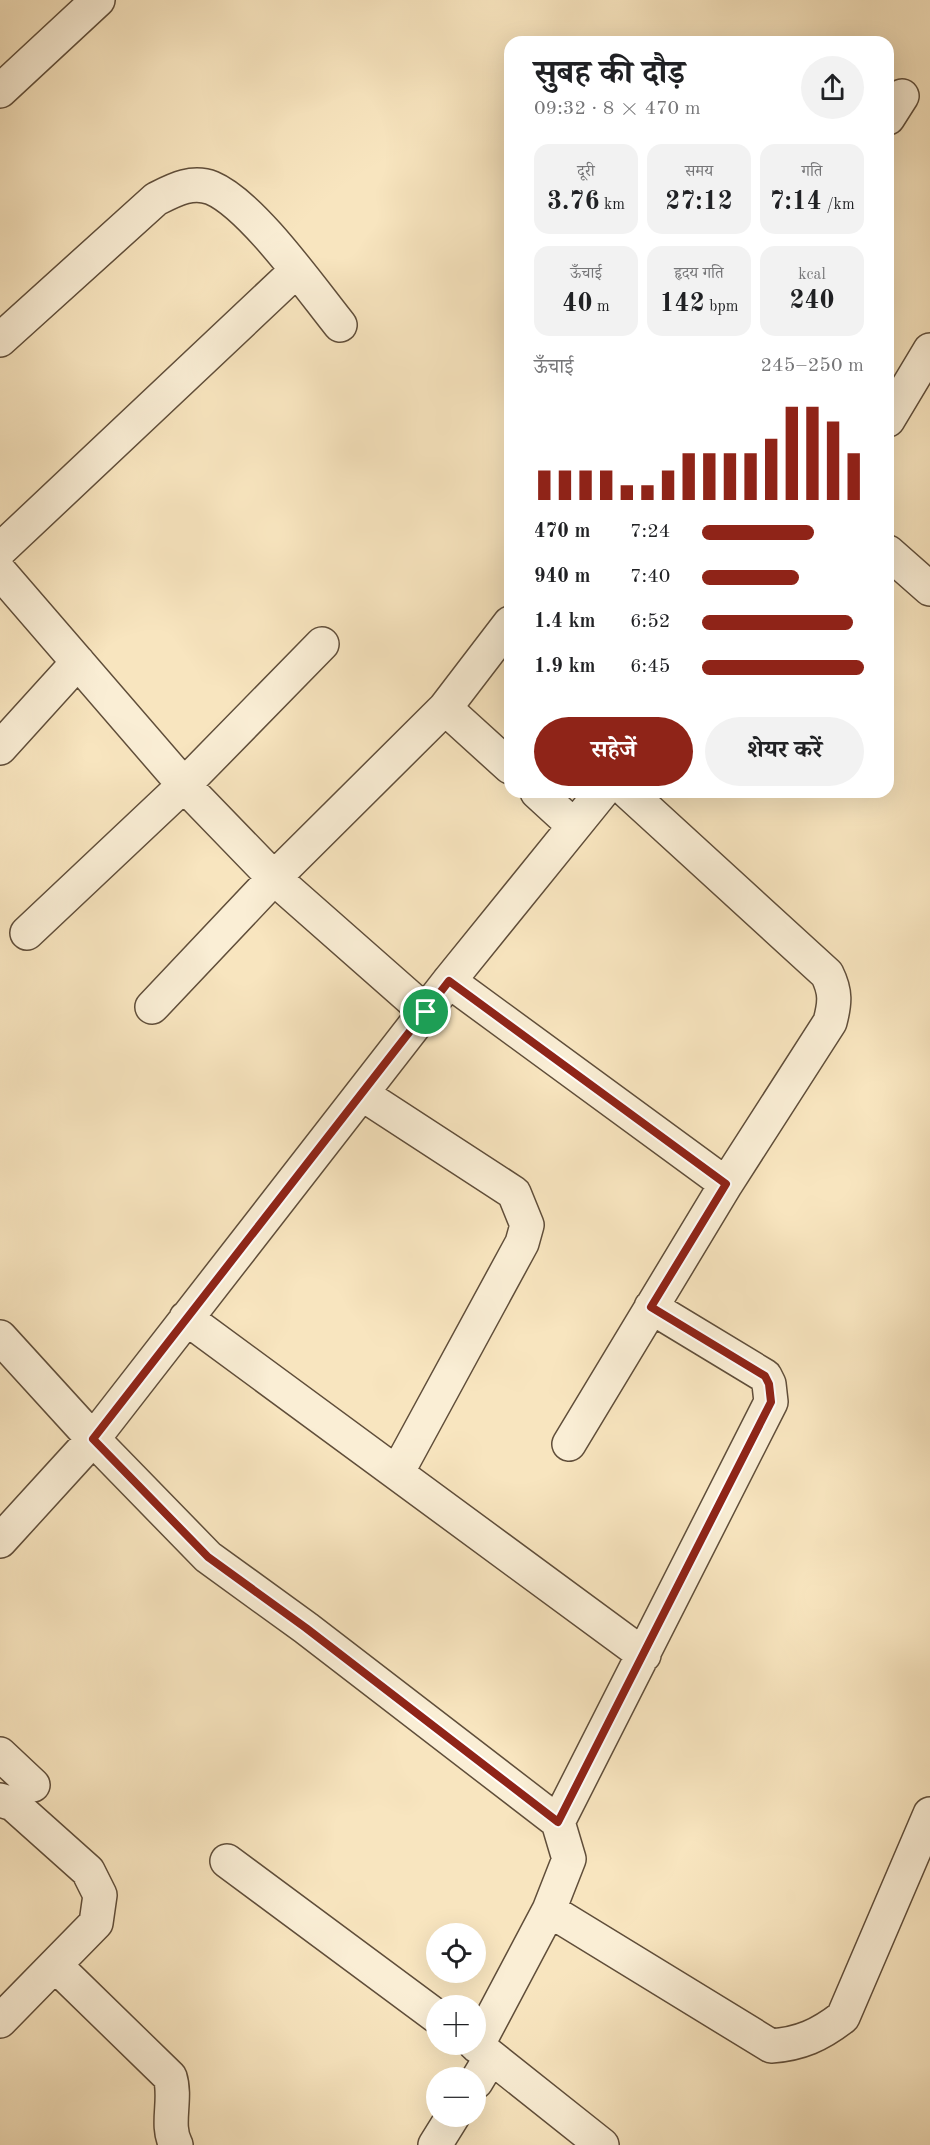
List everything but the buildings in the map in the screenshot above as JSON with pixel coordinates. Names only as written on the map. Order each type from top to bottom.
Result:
[{"type":"street","points":[[0,91],[98,0]]},
{"type":"street","points":[[0,340],[156,199],[183,185],[211,188],[246,211],[340,325]]},
{"type":"street","points":[[0,550],[296,271]]},
{"type":"street","points":[[894,410],[930,350]]},
{"type":"street","points":[[894,557],[930,589]]},
{"type":"street","points":[[0,572],[184,785],[274,878],[426,1012]]},
{"type":"street","points":[[152,1007],[274,878],[445,708],[504,631]]},
{"type":"street","points":[[27,933],[184,785],[322,644]]},
{"type":"street","points":[[0,748],[78,662]]},
{"type":"street","points":[[445,708],[504,762]]},
{"type":"street","points":[[544,798],[574,826]]},
{"type":"street","points":[[0,1541],[93,1439],[449,981],[597,798]]},
{"type":"street","points":[[569,1444],[726,1184],[830,1022],[835,990],[827,974],[635,798]]},
{"type":"street","points":[[449,981],[726,1184]]},
{"type":"street","points":[[362,1094],[514,1193],[527,1224],[522,1243],[397,1473]]},
{"type":"street","points":[[558,1822],[771,1402],[769,1384],[765,1376],[651,1307]]},
{"type":"street","points":[[186,1318],[644,1655]]},
{"type":"street","points":[[0,1337],[93,1439],[208,1557],[306,1628],[558,1822],[570,1859],[549,1910],[480,2057],[602,2145]]},
{"type":"street","points":[[0,1754],[33,1785]]},
{"type":"street","points":[[0,1800],[13,1804],[88,1871],[100,1895],[96,1923],[0,2020]]},
{"type":"street","points":[[549,1910],[771,2046],[794,2044],[822,2033],[843,2017],[930,1814]]},
{"type":"street","points":[[227,1861],[426,2009]]},
{"type":"street","points":[[55,1965],[170,2078],[174,2088],[172,2128],[176,2145]]},
{"type":"street","points":[[435,2145],[446,2127]]},
{"type":"route","points":[[449,981],[726,1184],[651,1307],[765,1376],[771,1392],[771,1402],[558,1822],[306,1628],[208,1557],[93,1439],[426,1012],[449,981]]}]
